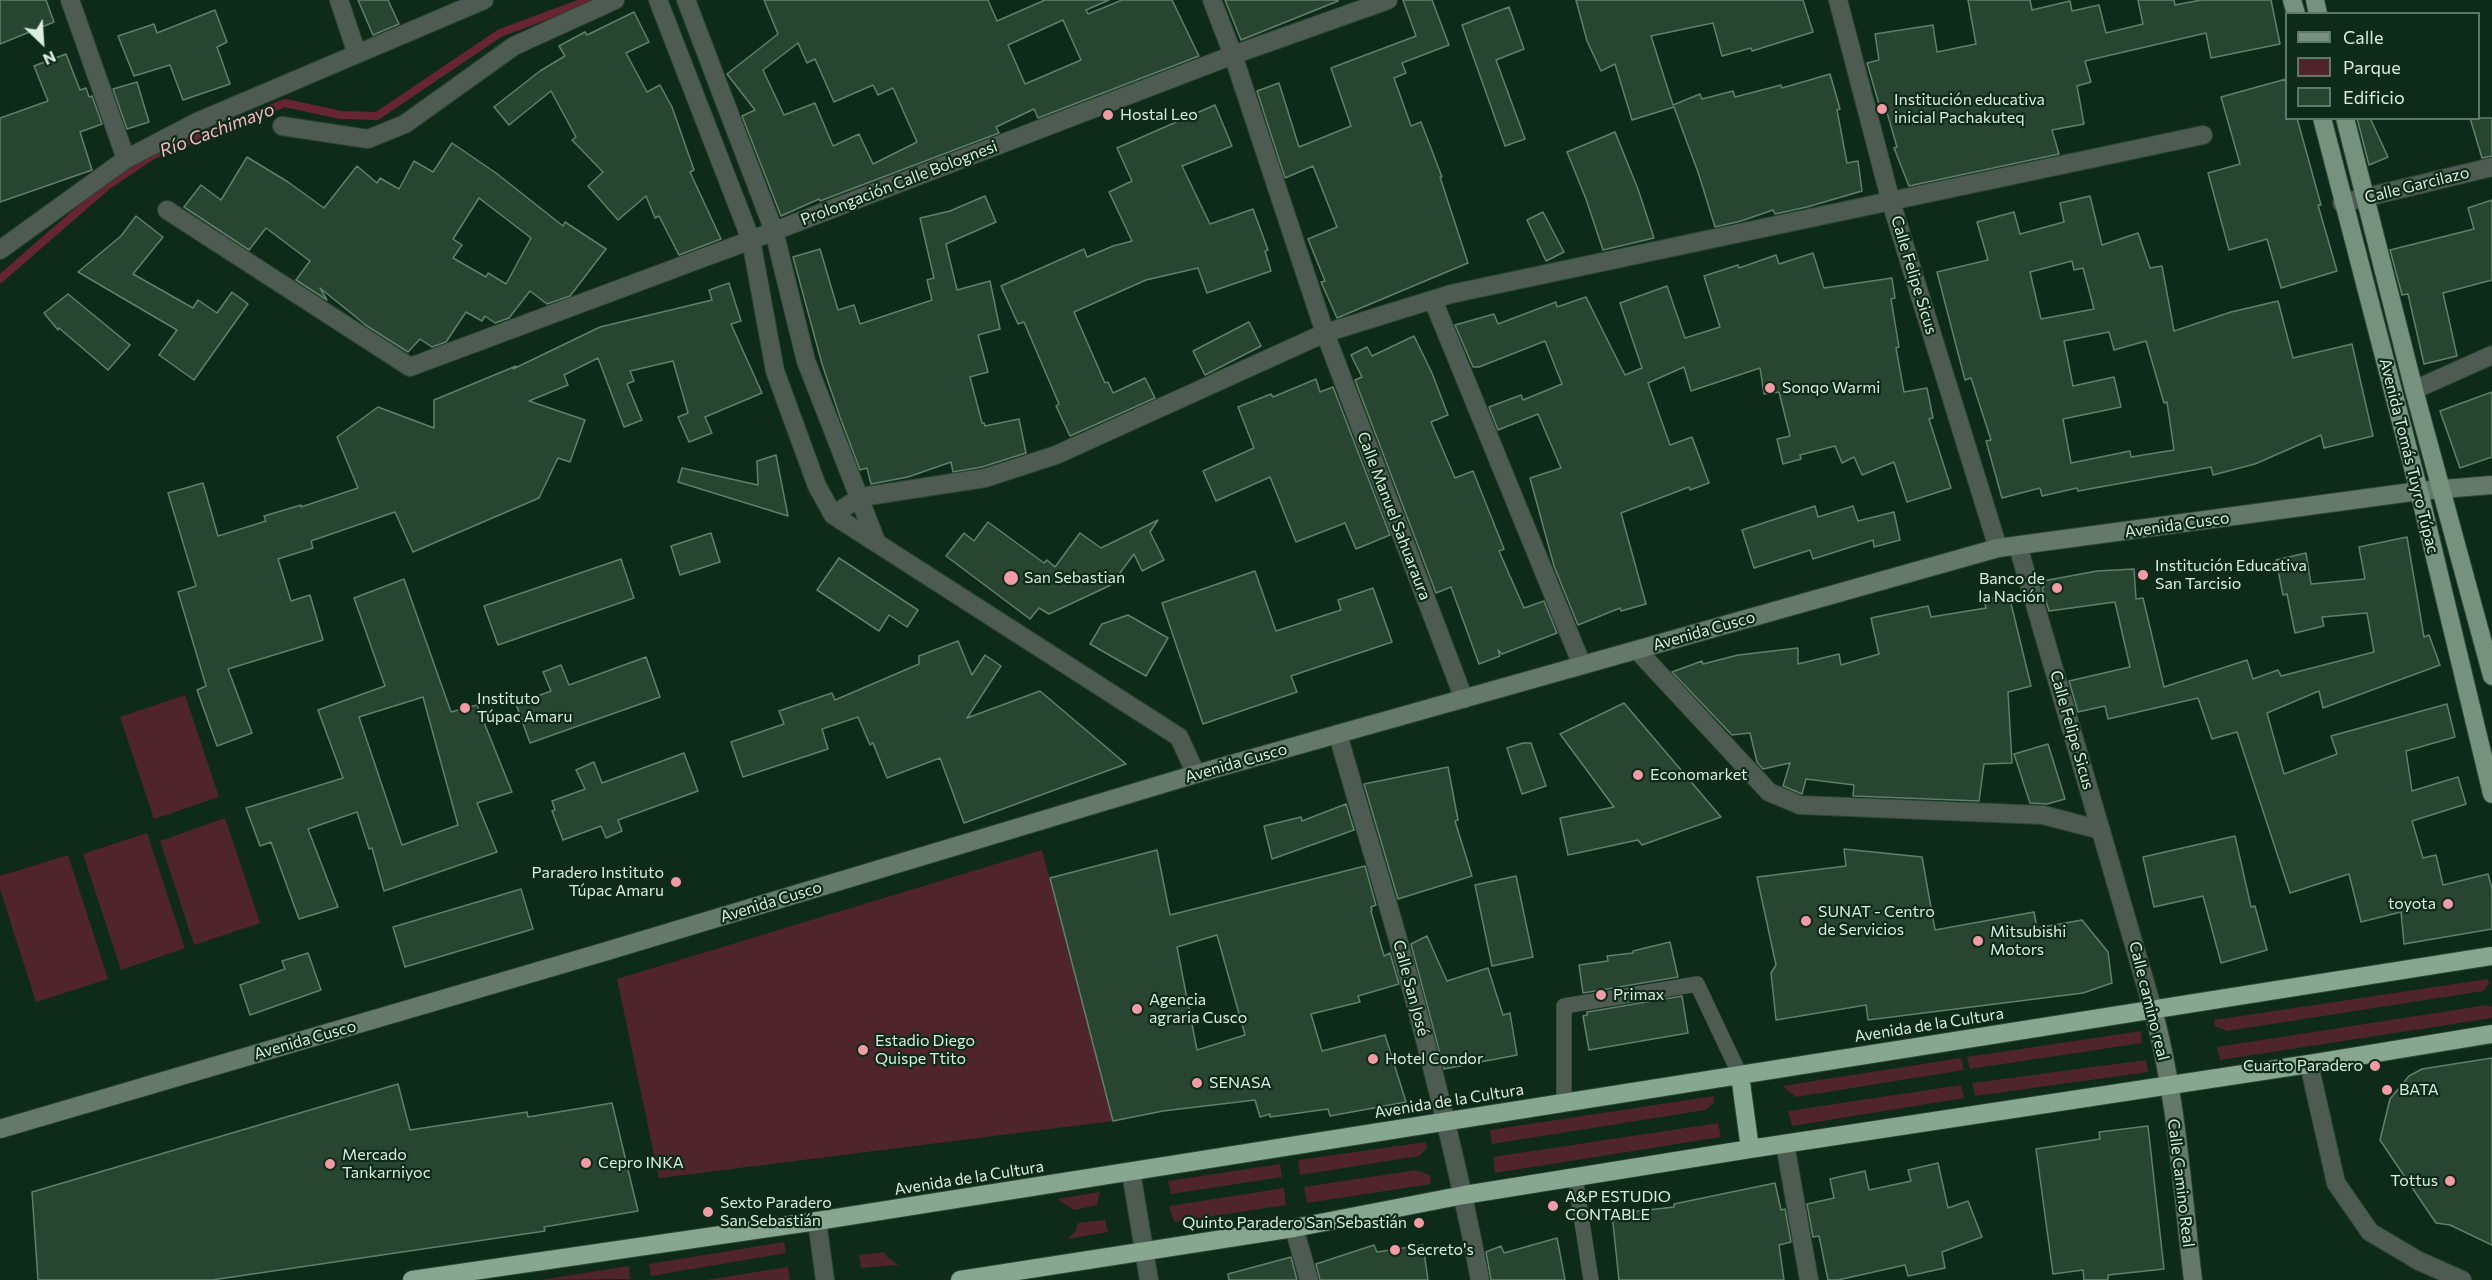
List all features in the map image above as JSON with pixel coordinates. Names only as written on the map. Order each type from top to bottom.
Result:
[{"type":"highway","name":"Avenida de la Cultura","points":[[412,1280],[473,1275],[2492,956]]},
{"type":"highway","points":[[960,1280],[1294,1228],[1464,1195],[1750,1149],[2169,1086],[2492,1034]]},
{"type":"highway","points":[[1740,1075],[1750,1149]]},
{"type":"main road","name":"Avenida Tomás Tuyro Túpac","points":[[2322,120],[2342,203],[2419,491],[2492,794]]},
{"type":"main road","name":"Avenida Tomás Tuyro Túpac","points":[[2345,120],[2414,390],[2492,676]]},
{"type":"street","points":[[70,0],[126,159]]},
{"type":"street","points":[[339,0],[357,54]]},
{"type":"street","points":[[0,250],[126,159],[196,122],[484,0]]},
{"type":"street","points":[[282,126],[368,139],[405,124],[513,46],[615,0]]},
{"type":"street","points":[[658,0],[752,240],[775,371],[817,486],[834,515],[1179,737],[1196,774]]},
{"type":"street","points":[[686,0],[774,231],[806,361],[861,497],[876,542]]},
{"type":"street","name":"Calle Manuel Sahuaraura","points":[[1212,0],[1233,55],[1325,333],[1464,699]]},
{"type":"street","name":"Prolongación Calle Bolognesi","points":[[167,210],[410,367],[752,240],[1233,55],[1388,0]]},
{"type":"street","name":"Calle Felipe Sicus","points":[[1838,0],[1891,202],[1998,548]]},
{"type":"street","points":[[834,515],[861,497],[985,478],[1056,455],[1325,333],[1433,300],[2203,135]]},
{"type":"street","name":"Calle Garcilazo","points":[[2342,203],[2492,167]]},
{"type":"street","points":[[1433,300],[1582,665]]},
{"type":"street","points":[[2414,390],[2492,355]]},
{"type":"street","points":[[775,371],[806,361]]},
{"type":"street","name":"Avenida Cusco","points":[[0,1129],[607,951],[1196,774],[1998,548],[2419,491],[2492,485]]},
{"type":"street","name":"Calle Felipe Sicus","points":[[2018,546],[2116,878]]},
{"type":"street","points":[[1637,650],[1769,792],[1800,805],[2043,814],[2102,830]]},
{"type":"street","name":"Calle San José","points":[[1338,734],[1404,960],[1464,1195],[1480,1280]]},
{"type":"street","name":"Calle camino real","points":[[2116,878],[2163,1048],[2169,1086]]},
{"type":"street","points":[[2309,1064],[2336,1183],[2370,1232],[2419,1261],[2462,1280]]},
{"type":"street","name":"Calle Camino Real","points":[[2169,1086],[2193,1280]]},
{"type":"street","points":[[1785,1144],[1809,1280]]},
{"type":"street","points":[[1131,1172],[1149,1280]]},
{"type":"street","points":[[817,1221],[825,1280]]},
{"type":"street","points":[[1294,1228],[1309,1280]]},
{"type":"lane","points":[[1564,1103],[1564,1006],[1697,984],[1740,1075]]},
{"type":"lane","points":[[1575,1178],[1591,1280]]},
{"type":"green space","points":[[185,695],[219,797],[154,819],[120,717]]},
{"type":"green space","points":[[225,818],[260,923],[194,945],[160,841]]},
{"type":"green space","points":[[147,833],[185,948],[121,970],[83,854]]},
{"type":"green space","name":"Estadio Diego Quispe Ttito","points":[[1042,850],[1113,1121],[659,1178],[617,979]]},
{"type":"green space","points":[[68,855],[108,979],[36,1002],[0,889],[0,876]]},
{"type":"green space","points":[[2488,979],[2489,984],[2483,991],[2227,1031],[2215,1026],[2214,1020]]},
{"type":"green space","points":[[2487,1005],[2492,1007],[2492,1018],[2220,1060],[2217,1047]]},
{"type":"green space","points":[[2141,1031],[2142,1043],[1970,1069],[1967,1057]]},
{"type":"green space","points":[[1961,1058],[1964,1070],[1796,1097],[1782,1086]]},
{"type":"green space","points":[[2146,1060],[2148,1072],[1975,1096],[1972,1083]]},
{"type":"green space","points":[[1961,1085],[1964,1098],[1792,1126],[1788,1111]]},
{"type":"green space","points":[[1714,1096],[1714,1103],[1705,1110],[1492,1144],[1490,1130]]},
{"type":"green space","points":[[1718,1123],[1721,1137],[1495,1173],[1493,1157]]},
{"type":"green space","points":[[1426,1142],[1427,1148],[1419,1156],[1300,1175],[1298,1160]]},
{"type":"green space","points":[[1280,1164],[1282,1177],[1171,1194],[1168,1181]]},
{"type":"green space","points":[[1416,1170],[1430,1175],[1431,1184],[1307,1203],[1304,1187]]},
{"type":"green space","points":[[1284,1188],[1286,1205],[1174,1222],[1169,1206]]},
{"type":"green space","points":[[1100,1192],[1097,1205],[1074,1210],[1057,1199]]},
{"type":"green space","points":[[1105,1220],[1108,1232],[1067,1239],[1075,1232],[1078,1223]]},
{"type":"green space","points":[[784,1242],[786,1253],[651,1276],[649,1264]]},
{"type":"green space","points":[[884,1252],[888,1258],[899,1265],[861,1268],[859,1255]]},
{"type":"green space","points":[[629,1266],[630,1279],[540,1280]]},
{"type":"green space","points":[[788,1267],[790,1280],[706,1280]]},
{"type":"building","points":[[0,0],[46,0],[54,22],[0,44]]},
{"type":"building","points":[[358,0],[388,0],[399,24],[373,35]]},
{"type":"building","points":[[764,0],[988,0],[997,21],[1045,0],[1109,0],[1086,10],[1088,14],[1122,0],[1172,0],[1199,56],[1038,118],[1034,109],[996,127],[999,133],[820,201],[819,199],[781,216],[742,116],[755,110],[727,74],[778,34]],"holes":[[[1063,20],[1081,60],[1025,84],[1008,45]],[[798,43],[807,63],[815,59],[834,102],[873,85],[878,95],[893,88],[917,142],[873,164],[859,134],[833,146],[815,103],[784,115],[763,70]]]},
{"type":"building","points":[[1225,0],[1338,0],[1338,1],[1241,40]]},
{"type":"building","points":[[1403,0],[1432,0],[1449,45],[1402,63],[1406,73],[1394,78],[1411,126],[1421,122],[1442,177],[1440,177],[1468,263],[1337,318],[1321,282],[1325,281],[1308,239],[1337,227],[1313,166],[1285,178],[1257,91],[1279,83],[1299,147],[1351,126],[1331,68],[1416,36]]},
{"type":"building","points":[[1576,0],[1803,0],[1813,32],[1752,51],[1751,48],[1722,56],[1713,23],[1651,36],[1673,105],[1700,94],[1702,99],[1733,91],[1735,97],[1781,85],[1782,88],[1830,74],[1840,109],[1837,110],[1847,163],[1858,161],[1862,191],[1775,214],[1773,210],[1715,227],[1674,107],[1632,120],[1615,64],[1601,71],[1587,41]]},
{"type":"building","points":[[1968,0],[2030,0],[2032,10],[2070,1],[2072,11],[2099,5],[2106,33],[2143,24],[2138,0],[2174,0],[2175,5],[2201,0],[2271,0],[2280,44],[2211,58],[2206,33],[2085,61],[2091,82],[2077,86],[2084,124],[2052,130],[2059,154],[1909,186],[1894,148],[1897,147],[1886,109],[1881,111],[1867,63],[1879,60],[1875,34],[1933,25],[1937,52],[1976,44]]},
{"type":"building","points":[[1509,7],[1524,49],[1496,60],[1525,139],[1505,146],[1462,25]]},
{"type":"building","points":[[215,10],[227,42],[217,47],[230,84],[183,100],[170,65],[134,76],[118,36],[154,24],[157,33]]},
{"type":"building","points":[[634,12],[649,42],[626,53],[647,92],[660,85],[672,107],[694,170],[690,172],[721,239],[679,255],[659,216],[655,218],[646,196],[618,220],[588,186],[603,172],[572,140],[576,137],[551,91],[509,125],[494,107],[540,71],[565,56],[559,46],[585,32],[587,35]]},
{"type":"building","points":[[66,54],[80,90],[86,88],[89,97],[92,96],[102,124],[80,132],[92,170],[0,202],[0,118],[48,101],[34,66]]},
{"type":"building","points":[[2285,79],[2285,120],[2298,120],[2337,271],[2281,288],[2267,239],[2229,250],[2208,173],[2240,164],[2221,97]]},
{"type":"building","points":[[137,82],[149,122],[127,129],[113,89]]},
{"type":"building","points":[[1215,105],[1232,146],[1182,166],[1210,224],[1253,209],[1268,250],[1265,251],[1271,271],[1207,293],[1198,268],[1146,280],[1074,312],[1105,383],[1108,382],[1113,393],[1145,378],[1155,398],[1070,436],[1024,322],[1018,324],[1001,286],[1084,249],[1087,257],[1132,241],[1109,192],[1132,181],[1117,148]]},
{"type":"building","points":[[2492,118],[2492,156],[2482,158],[2471,120]]},
{"type":"building","points":[[2358,120],[2371,120],[2388,157],[2369,165]]},
{"type":"building","points":[[1615,132],[1638,189],[1654,238],[1603,250],[1567,152]]},
{"type":"building","points":[[452,143],[496,173],[563,226],[565,222],[606,249],[570,296],[547,304],[530,291],[509,318],[495,323],[485,316],[482,321],[466,312],[446,342],[432,347],[420,339],[408,352],[367,326],[320,288],[327,300],[296,280],[310,261],[266,228],[249,250],[184,207],[201,185],[221,200],[247,157],[324,208],[357,166],[377,183],[380,178],[399,189],[414,161],[433,172]],"holes":[[[479,198],[531,238],[506,284],[488,273],[486,277],[453,258],[462,245],[453,239]]]},
{"type":"building","points":[[985,196],[996,222],[946,244],[957,290],[990,281],[1000,329],[978,335],[988,372],[970,377],[982,423],[985,426],[1019,419],[1026,453],[982,467],[953,472],[951,462],[908,477],[871,484],[867,468],[860,470],[840,417],[822,364],[793,257],[820,249],[838,310],[854,305],[860,324],[932,300],[927,280],[934,278],[920,218],[950,211]]},
{"type":"building","points":[[2090,196],[2102,245],[2138,233],[2150,268],[2162,266],[2174,331],[2231,312],[2278,301],[2293,358],[2352,344],[2373,436],[2324,448],[2321,435],[2255,464],[2213,475],[2211,467],[2078,491],[2077,488],[2042,496],[2040,488],[2002,498],[1986,441],[1991,440],[1971,378],[1965,380],[1937,272],[1988,260],[1977,222],[2014,212],[2020,234],[2064,222],[2060,203]],"holes":[[[2072,261],[2074,270],[2083,268],[2094,309],[2041,319],[2030,272]],[[2109,332],[2114,350],[2146,341],[2164,403],[2167,402],[2174,450],[2131,457],[2130,451],[2071,463],[2063,419],[2121,407],[2114,377],[2073,386],[2064,341]]]},
{"type":"building","points":[[2492,200],[2492,280],[2443,293],[2457,356],[2424,364],[2408,294],[2402,295],[2390,250],[2474,229],[2468,208]]},
{"type":"building","points":[[1543,212],[1564,252],[1546,261],[1527,220]]},
{"type":"building","points":[[136,216],[163,237],[133,274],[193,308],[198,300],[217,313],[232,292],[248,304],[194,380],[159,355],[177,330],[78,272],[121,236]]},
{"type":"building","points":[[1813,253],[1824,288],[1892,278],[1895,298],[1891,299],[1899,347],[1896,348],[1904,392],[1927,388],[1933,418],[1929,419],[1951,488],[1907,502],[1894,462],[1862,475],[1854,457],[1842,463],[1835,446],[1800,455],[1801,459],[1783,464],[1777,439],[1790,436],[1779,392],[1764,394],[1760,368],[1691,391],[1684,367],[1648,383],[1670,445],[1692,437],[1709,483],[1690,490],[1689,487],[1621,513],[1646,604],[1621,611],[1620,608],[1578,625],[1554,566],[1530,478],[1561,468],[1538,414],[1498,430],[1489,407],[1521,395],[1523,400],[1562,384],[1545,341],[1479,367],[1473,367],[1455,325],[1494,314],[1498,324],[1556,302],[1557,307],[1586,297],[1625,375],[1642,368],[1620,303],[1667,286],[1685,338],[1720,327],[1704,276],[1738,265],[1739,268],[1776,255],[1779,264]]},
{"type":"building","points":[[729,283],[741,321],[731,324],[762,393],[705,417],[712,433],[689,442],[678,417],[688,413],[673,361],[630,371],[634,381],[627,384],[642,420],[624,427],[598,358],[564,375],[568,385],[529,401],[585,420],[570,462],[558,458],[539,498],[413,552],[395,512],[311,541],[313,548],[278,559],[291,601],[310,595],[323,640],[228,669],[252,733],[217,746],[197,690],[206,686],[178,592],[196,586],[168,493],[203,483],[218,536],[266,521],[264,516],[301,505],[301,507],[358,488],[337,437],[378,407],[434,428],[434,400],[516,366],[513,369],[600,327],[712,300],[709,290]]},
{"type":"building","points":[[68,294],[130,345],[108,370],[59,328],[58,330],[44,313]]},
{"type":"building","points":[[1249,322],[1261,346],[1205,375],[1193,351]]},
{"type":"building","points":[[1414,336],[1432,373],[1448,415],[1431,422],[1455,478],[1473,471],[1504,549],[1499,551],[1524,608],[1544,601],[1557,633],[1502,654],[1498,650],[1500,656],[1479,664],[1451,587],[1436,593],[1355,380],[1362,377],[1351,355],[1367,347],[1372,356]]},
{"type":"building","points":[[1316,379],[1320,392],[1333,387],[1390,535],[1356,549],[1345,523],[1296,542],[1270,477],[1216,501],[1203,471],[1254,448],[1238,407],[1271,394],[1273,397]]},
{"type":"building","points":[[2492,392],[2492,457],[2460,468],[2440,411]]},
{"type":"building","points":[[776,455],[788,516],[678,482],[682,468],[758,485],[757,461]]},
{"type":"building","points":[[1815,506],[1818,517],[1853,506],[1858,521],[1894,512],[1900,540],[1874,547],[1873,540],[1813,559],[1810,550],[1754,568],[1742,530]]},
{"type":"building","points":[[1158,520],[1150,532],[1164,560],[1142,571],[1134,554],[1111,585],[1049,614],[1039,608],[1030,619],[946,556],[964,533],[974,541],[988,522],[1044,563],[1047,560],[1055,567],[1080,533],[1101,548]]},
{"type":"building","points":[[711,533],[720,562],[680,575],[671,546]]},
{"type":"building","points":[[2407,537],[2424,637],[2429,635],[2440,665],[2323,708],[2319,691],[2267,713],[2284,774],[2337,754],[2331,736],[2447,704],[2455,737],[2406,751],[2412,791],[2458,777],[2466,804],[2412,821],[2423,858],[2436,855],[2443,885],[2488,874],[2492,889],[2492,929],[2404,944],[2401,912],[2361,922],[2349,874],[2290,893],[2237,732],[2212,739],[2198,698],[2108,719],[2105,706],[2078,712],[2069,681],[2130,667],[2115,602],[2049,611],[2042,588],[2044,587],[2043,581],[2097,571],[2134,569],[2136,599],[2143,598],[2164,687],[2247,660],[2253,679],[2278,670],[2281,676],[2374,652],[2367,613],[2322,617],[2324,626],[2295,633],[2287,594],[2283,595],[2276,560],[2306,553],[2311,584],[2365,579],[2359,547]]},
{"type":"building","points":[[839,558],[918,610],[907,627],[889,615],[879,631],[817,590]]},
{"type":"building","points":[[621,559],[634,598],[498,645],[484,606]]},
{"type":"building","points":[[1255,571],[1276,631],[1341,610],[1338,600],[1373,588],[1392,642],[1291,676],[1297,692],[1203,724],[1162,603]]},
{"type":"building","points":[[404,579],[451,712],[477,705],[512,792],[477,803],[497,852],[384,891],[372,848],[369,849],[357,812],[308,829],[338,907],[299,919],[271,842],[260,846],[246,808],[343,778],[318,710],[385,686],[354,598]],"holes":[[[423,697],[458,825],[402,845],[359,717]]]},
{"type":"building","points":[[2009,595],[2031,686],[2008,692],[2012,763],[1984,764],[1979,801],[1853,796],[1854,785],[1806,779],[1802,794],[1783,786],[1790,763],[1763,769],[1757,762],[1750,733],[1732,735],[1672,672],[1702,661],[1703,664],[1738,655],[1798,648],[1798,664],[1839,654],[1841,665],[1879,654],[1871,618],[1928,606],[1931,617],[1986,608],[1984,600]]},
{"type":"building","points":[[1128,615],[1168,638],[1146,676],[1090,644],[1102,624]]},
{"type":"building","points":[[958,641],[972,675],[985,655],[1001,666],[967,718],[1040,691],[1126,764],[964,823],[940,758],[887,778],[873,743],[870,745],[858,717],[822,729],[828,749],[743,777],[731,742],[784,724],[779,711],[832,693],[835,700],[919,664],[919,656]]},
{"type":"building","points":[[646,657],[660,697],[530,743],[516,704],[551,691],[543,672],[561,665],[569,685]]},
{"type":"building","name":"Economarket","points":[[1624,703],[1721,817],[1642,845],[1638,840],[1568,855],[1560,818],[1614,807],[1560,734]]},
{"type":"building","points":[[1531,743],[1546,786],[1522,794],[1507,748]]},
{"type":"building","points":[[2048,744],[2065,799],[2047,804],[2030,803],[2014,754]]},
{"type":"building","points":[[684,753],[698,791],[618,820],[622,831],[606,838],[601,826],[563,840],[552,811],[555,810],[552,801],[585,789],[576,770],[594,762],[602,783]]},
{"type":"building","points":[[1448,767],[1458,820],[1455,821],[1472,876],[1398,899],[1364,784]]},
{"type":"building","points":[[1346,804],[1354,830],[1272,859],[1264,826],[1301,817],[1302,821]]},
{"type":"building","points":[[2235,836],[2251,907],[2255,906],[2267,950],[2221,963],[2203,896],[2154,907],[2143,857]]},
{"type":"building","name":"Mitsubishi Motors","points":[[1844,849],[1922,857],[1935,930],[2034,912],[2037,928],[2082,920],[2108,952],[2112,983],[2083,993],[1868,1020],[1866,1005],[1776,1020],[1771,973],[1776,965],[1757,877],[1846,866]]},
{"type":"building","points":[[1157,850],[1170,915],[1365,866],[1376,905],[1371,907],[1371,911],[1384,956],[1390,953],[1399,984],[1358,996],[1360,1002],[1311,1014],[1322,1051],[1385,1035],[1406,1102],[1330,1116],[1328,1109],[1270,1117],[1270,1114],[1260,1117],[1255,1100],[1163,1111],[1113,1121],[1050,878]],"holes":[[[1217,935],[1245,1035],[1197,1050],[1177,947]]]},
{"type":"building","points":[[1516,876],[1533,957],[1492,966],[1475,885]]},
{"type":"building","points":[[521,889],[533,929],[405,967],[393,927]]},
{"type":"building","points":[[1427,936],[1447,981],[1488,968],[1503,1015],[1510,1013],[1517,1055],[1444,1069],[1411,944]]},
{"type":"building","points":[[1670,942],[1678,977],[1583,993],[1579,965],[1608,961],[1607,956],[1633,953],[1633,951]]},
{"type":"building","points":[[308,953],[321,990],[250,1015],[240,985],[285,969],[282,961]]},
{"type":"building","points":[[1682,996],[1688,1033],[1589,1050],[1583,1016],[1587,1015],[1587,1012]]},
{"type":"building","name":"Tottus","points":[[2492,1058],[2492,1245],[2450,1225],[2436,1223],[2380,1140],[2390,1099],[2409,1076],[2422,1069]]},
{"type":"building","name":"Mercado Tankarniyoc","points":[[398,1084],[410,1130],[527,1112],[528,1117],[612,1103],[638,1211],[544,1227],[545,1231],[212,1280],[38,1280],[32,1192]]},
{"type":"building","points":[[2148,1126],[2164,1269],[2108,1275],[2108,1280],[2084,1280],[2083,1270],[2053,1274],[2036,1149],[2100,1139],[2099,1132]]},
{"type":"building","points":[[1938,1163],[1948,1208],[1968,1201],[1982,1237],[1942,1252],[1945,1268],[1908,1276],[1905,1265],[1838,1280],[1828,1280],[1819,1236],[1813,1237],[1807,1204],[1834,1198],[1830,1179],[1865,1171],[1869,1190],[1911,1181],[1908,1170]]},
{"type":"building","points":[[1775,1183],[1781,1210],[1785,1209],[1791,1242],[1779,1245],[1784,1280],[1619,1280],[1612,1214],[1674,1207],[1674,1204]]},
{"type":"building","points":[[1557,1238],[1565,1280],[1491,1280],[1486,1252],[1501,1246],[1504,1253]]},
{"type":"building","points":[[1374,1245],[1377,1252],[1423,1245],[1428,1280],[1320,1280],[1316,1264]]},
{"type":"building","points":[[1291,1257],[1297,1280],[1229,1280],[1228,1274]]},
{"type":"waterway","name":"Río Cachimayo","points":[[0,279],[107,186],[153,155],[285,103],[341,115],[377,116],[500,33],[589,0]]},
{"type":"place","name":"Institución educativa inicial Pachakuteq","points":[[1882,109]]},
{"type":"place","name":"Hostal Leo","points":[[1108,115]]},
{"type":"place","name":"Sonqo Warmi","points":[[1770,388]]},
{"type":"place","name":"Institución Educativa San Tarcisio","points":[[2143,575]]},
{"type":"place","name":"San Sebastian","points":[[1011,578]]},
{"type":"place","name":"Banco de la Nación","points":[[2057,588]]},
{"type":"place","name":"Instituto Túpac Amaru","points":[[465,708]]},
{"type":"place","name":"Economarket","points":[[1638,775]]},
{"type":"place","name":"Paradero Instituto Túpac Amaru","points":[[676,882]]},
{"type":"place","name":"toyota","points":[[2448,904]]},
{"type":"place","name":"SUNAT - Centro de Servicios","points":[[1806,921]]},
{"type":"place","name":"Mitsubishi Motors","points":[[1978,941]]},
{"type":"place","name":"Primax","points":[[1601,995]]},
{"type":"place","name":"Agencia agraria Cusco","points":[[1137,1009]]},
{"type":"place","name":"Estadio Diego Quispe Ttito","points":[[863,1050]]},
{"type":"place","name":"Hotel Condor","points":[[1373,1059]]},
{"type":"place","name":"Cuarto Paradero","points":[[2375,1066]]},
{"type":"place","name":"SENASA","points":[[1197,1083]]},
{"type":"place","name":"BATA","points":[[2387,1090]]},
{"type":"place","name":"Cepro INKA","points":[[586,1163]]},
{"type":"place","name":"Mercado Tankarniyoc","points":[[330,1164]]},
{"type":"place","name":"Tottus","points":[[2450,1181]]},
{"type":"place","name":"A&P ESTUDIO CONTABLE","points":[[1553,1206]]},
{"type":"place","name":"Sexto Paradero San Sebastián","points":[[708,1212]]},
{"type":"place","name":"Quinto Paradero San Sebastián","points":[[1419,1223]]},
{"type":"place","name":"Secreto's","points":[[1395,1250]]}]
